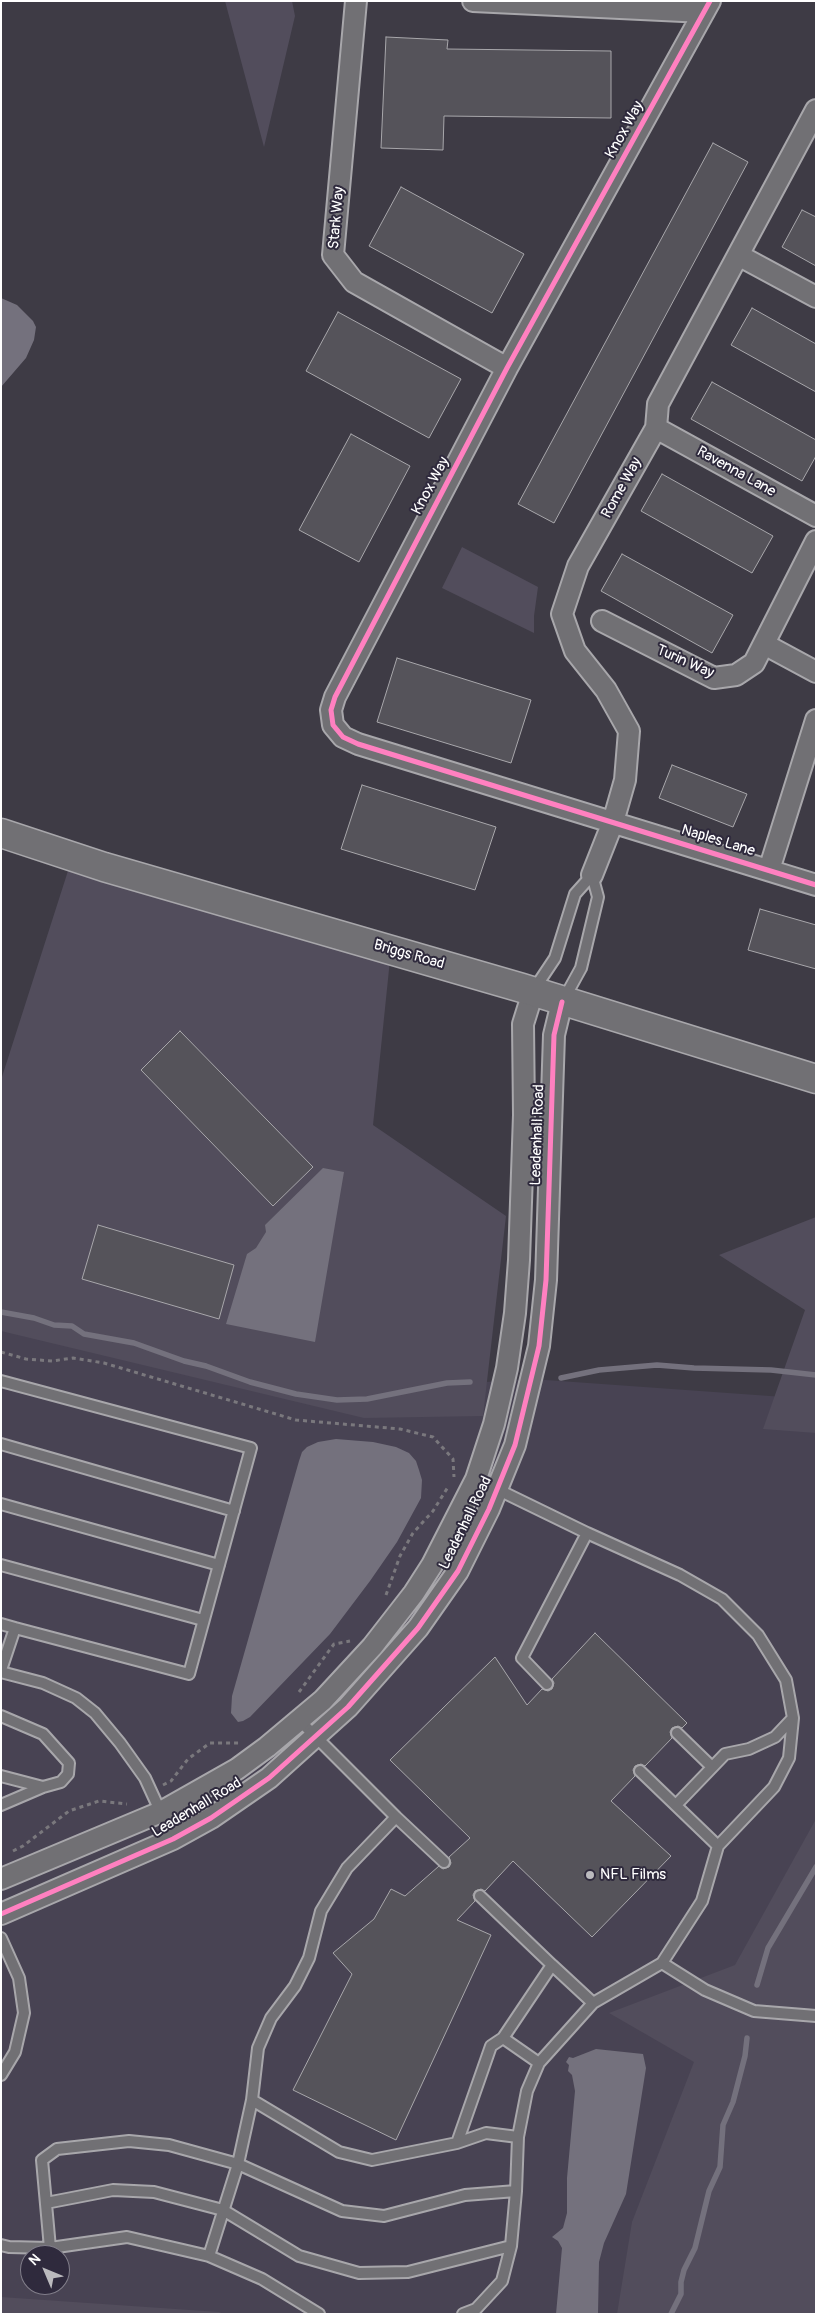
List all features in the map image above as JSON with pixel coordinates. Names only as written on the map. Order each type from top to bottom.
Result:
[{"type":"street","name":"Stark Way","points":[[356,1],[333,255],[354,282],[507,368]]},
{"type":"street","points":[[473,1],[707,7]]},
{"type":"street","name":"Knox Way","points":[[612,822],[358,744],[343,737],[333,724],[331,710],[335,697],[507,368],[707,7]]},
{"type":"street","name":"Rome Way","points":[[592,875],[612,822],[625,780],[629,731],[606,690],[575,651],[562,614],[578,566],[656,428],[658,404],[816,110]]},
{"type":"street","points":[[738,255],[816,297]]},
{"type":"street","name":"Ravenna Lane","points":[[656,428],[816,516]]},
{"type":"street","name":"Turin Way","points":[[602,621],[714,678],[736,675],[754,663],[816,541]]},
{"type":"street","points":[[764,644],[816,672]]},
{"type":"street","points":[[769,870],[816,720]]},
{"type":"street","name":"Naples Lane","points":[[612,822],[816,885]]},
{"type":"street","name":"Briggs Road","points":[[1,833],[104,867],[533,992],[816,1079]]},
{"type":"street","name":"Leadenhall Road","points":[[1,1879],[161,1812],[237,1769],[300,1721],[323,1700],[372,1647],[414,1593],[448,1536],[476,1479],[501,1396],[513,1331],[519,1260],[524,1115],[523,1024],[533,992]]},
{"type":"street","name":"Leadenhall Road","points":[[1,1914],[173,1839],[240,1799],[268,1778],[348,1707],[418,1628],[458,1572],[497,1490],[515,1445],[539,1346],[543,1313],[554,1036],[562,1002]]},
{"type":"lane","points":[[533,992],[554,958],[575,894],[592,875]]},
{"type":"lane","points":[[562,1002],[581,968],[598,897],[592,875]]},
{"type":"lane","points":[[1,1381],[251,1448],[189,1674],[1,1624]]},
{"type":"lane","points":[[1,1444],[234,1511]]},
{"type":"lane","points":[[464,2314],[476,2309],[502,2281],[511,2246],[518,2137],[527,2091],[539,2063],[593,2003],[662,1963],[702,1901],[718,1846],[774,1787],[789,1758],[793,1718],[786,1680],[758,1635],[722,1599],[680,1575],[587,1533],[476,1479]]},
{"type":"lane","points":[[1,1504],[219,1565]]},
{"type":"lane","points":[[547,1684],[522,1658],[587,1533]]},
{"type":"lane","points":[[1,1565],[204,1620]]},
{"type":"lane","points":[[15,1628],[1,1671],[43,1683],[76,1698],[89,1708],[120,1743],[145,1778],[173,1839]]},
{"type":"lane","points":[[1,1716],[43,1734],[69,1763],[68,1774],[61,1782],[1,1805]]},
{"type":"lane","points":[[676,1805],[725,1754],[750,1749],[775,1737],[793,1718]]},
{"type":"lane","points":[[300,1721],[444,1862]]},
{"type":"lane","points":[[677,1732],[712,1767]]},
{"type":"lane","points":[[640,1771],[718,1846]]},
{"type":"lane","points":[[1,1776],[43,1788]]},
{"type":"lane","points":[[209,2256],[238,2164],[252,2100],[258,2048],[271,2018],[295,1986],[309,1958],[321,1911],[347,1868],[396,1817]]},
{"type":"lane","points":[[480,1896],[593,2003]]},
{"type":"lane","points":[[1,1938],[19,1978],[24,2013],[15,2052],[1,2075]]},
{"type":"lane","points":[[662,1963],[705,1990],[754,2010],[816,2016]]},
{"type":"lane","points":[[457,2142],[491,2046],[504,2038],[552,1965]]},
{"type":"lane","points":[[504,2038],[539,2063]]},
{"type":"lane","points":[[252,2100],[339,2152],[372,2160],[486,2134],[518,2137]]},
{"type":"lane","points":[[50,2245],[42,2160],[57,2149],[128,2141],[169,2145],[238,2164],[342,2211],[384,2216],[465,2196],[516,2191]]},
{"type":"lane","points":[[46,2203],[113,2190],[154,2192],[222,2210],[299,2256],[359,2274],[408,2272],[511,2246]]},
{"type":"lane","points":[[70,2245],[127,2237],[209,2256],[262,2279],[318,2314]]},
{"type":"lane","points":[[1,2245],[20,2247]]},
{"type":"path","points":[[1,1352],[26,1359],[52,1361],[73,1358],[104,1363],[296,1420],[400,1429],[433,1437],[453,1459],[455,1476],[433,1511],[413,1533],[400,1556],[387,1594],[382,1601]]},
{"type":"path","points":[[297,1694],[334,1644],[351,1641],[356,1635]]},
{"type":"path","points":[[8,1853],[23,1846],[69,1811],[99,1800],[127,1804],[152,1792],[171,1781],[188,1759],[210,1743],[242,1743]]},
{"type":"shaded area","points":[[225,1],[292,1],[295,16],[264,147]]},
{"type":"shaded area","points":[[1,298],[17,305],[33,321],[36,327],[34,340],[26,358],[1,387]]},
{"type":"shaded area","points":[[462,547],[538,587],[534,633],[442,588]]},
{"type":"shaded area","points":[[75,849],[391,950],[373,1125],[506,1216],[483,1416],[364,1418],[1,1331],[1,1080]]},
{"type":"shaded area","points":[[323,1168],[344,1172],[315,1342],[226,1324],[247,1254],[256,1248],[266,1232],[265,1225]]},
{"type":"shaded area","points":[[816,1217],[816,1433],[763,1429],[805,1310],[719,1255]]},
{"type":"shaded area","points":[[1,1302],[329,1392],[532,1379],[798,1398],[816,1406],[816,2314],[1,2314]]},
{"type":"shaded area","points":[[336,1439],[373,1442],[396,1447],[409,1453],[416,1461],[422,1480],[421,1498],[397,1542],[330,1634],[250,1717],[238,1722],[231,1713],[232,1696],[302,1452],[307,1447],[318,1442]]},
{"type":"shaded area","points":[[816,1819],[816,2314],[617,2314],[632,2222],[694,2062],[609,2013],[735,1965]]},
{"type":"shaded area","points":[[596,2049],[643,2054],[646,2068],[626,2194],[604,2243],[599,2262],[598,2314],[556,2314],[562,2248],[558,2241],[552,2237],[563,2228],[567,2213],[567,2178],[575,2091],[572,2075],[568,2071],[569,2065],[566,2062],[569,2057],[573,2058]]},
{"type":"shaded area","points":[[1,2297],[219,2312],[224,2314],[1,2314]]},
{"type":"building","points":[[386,37],[448,40],[447,49],[611,51],[611,118],[444,116],[443,150],[381,148]]},
{"type":"building","points":[[713,143],[748,162],[554,523],[518,504]]},
{"type":"building","points":[[401,187],[524,254],[492,313],[369,246]]},
{"type":"building","points":[[802,210],[816,217],[816,266],[782,247]]},
{"type":"building","points":[[752,308],[816,344],[816,392],[731,345]]},
{"type":"building","points":[[338,312],[461,379],[429,438],[306,371]]},
{"type":"building","points":[[712,382],[816,440],[816,456],[802,481],[691,419]]},
{"type":"building","points":[[351,434],[410,466],[359,562],[299,530]]},
{"type":"building","points":[[662,474],[773,536],[752,573],[641,511]]},
{"type":"building","points":[[622,554],[733,615],[712,653],[601,591]]},
{"type":"building","points":[[397,658],[531,700],[511,763],[377,722]]},
{"type":"building","points":[[672,765],[747,794],[733,827],[659,798]]},
{"type":"building","points":[[362,785],[496,827],[475,890],[341,849]]},
{"type":"building","points":[[760,909],[816,925],[816,969],[748,950]]},
{"type":"building","points":[[180,1031],[313,1167],[273,1206],[141,1070]]},
{"type":"building","points":[[98,1225],[234,1265],[219,1319],[82,1279]]},
{"type":"building","name":"NFL Films","points":[[595,1633],[687,1723],[682,1728],[678,1726],[672,1728],[670,1732],[672,1738],[645,1766],[641,1764],[635,1766],[633,1770],[635,1776],[611,1801],[671,1856],[592,1937],[513,1861],[485,1891],[481,1889],[475,1891],[473,1895],[475,1901],[457,1920],[491,1935],[396,2140],[293,2090],[352,1974],[333,1953],[374,1919],[391,1889],[405,1896],[439,1866],[443,1869],[449,1867],[451,1863],[449,1857],[470,1838],[390,1760],[495,1657],[527,1705],[542,1689],[548,1691],[552,1689],[554,1683],[552,1679]]},
{"type":"waterway","points":[[1,1312],[34,1318],[54,1325],[72,1326],[84,1334],[134,1343],[250,1382],[296,1394],[337,1400],[367,1399],[447,1383],[470,1382]]},
{"type":"waterway","points":[[561,1378],[599,1370],[657,1365],[771,1370],[816,1375]]},
{"type":"waterway","points":[[757,1985],[768,1948],[816,1867]]},
{"type":"waterway","points":[[671,2314],[681,2294],[684,2270],[695,2248],[709,2191],[720,2167],[723,2125],[733,2102],[745,2056],[747,2038]]},
{"type":"cycle path","points":[[710,1],[507,368],[335,697],[331,710],[333,725],[343,737],[358,744],[816,885]]},
{"type":"cycle path","points":[[1,1914],[173,1839],[211,1818],[269,1778],[348,1707],[418,1628],[458,1571],[489,1509],[515,1445],[539,1346],[546,1280],[554,1035],[562,1002]]},
{"type":"place","name":"NFL Films","points":[[590,1875]]}]
